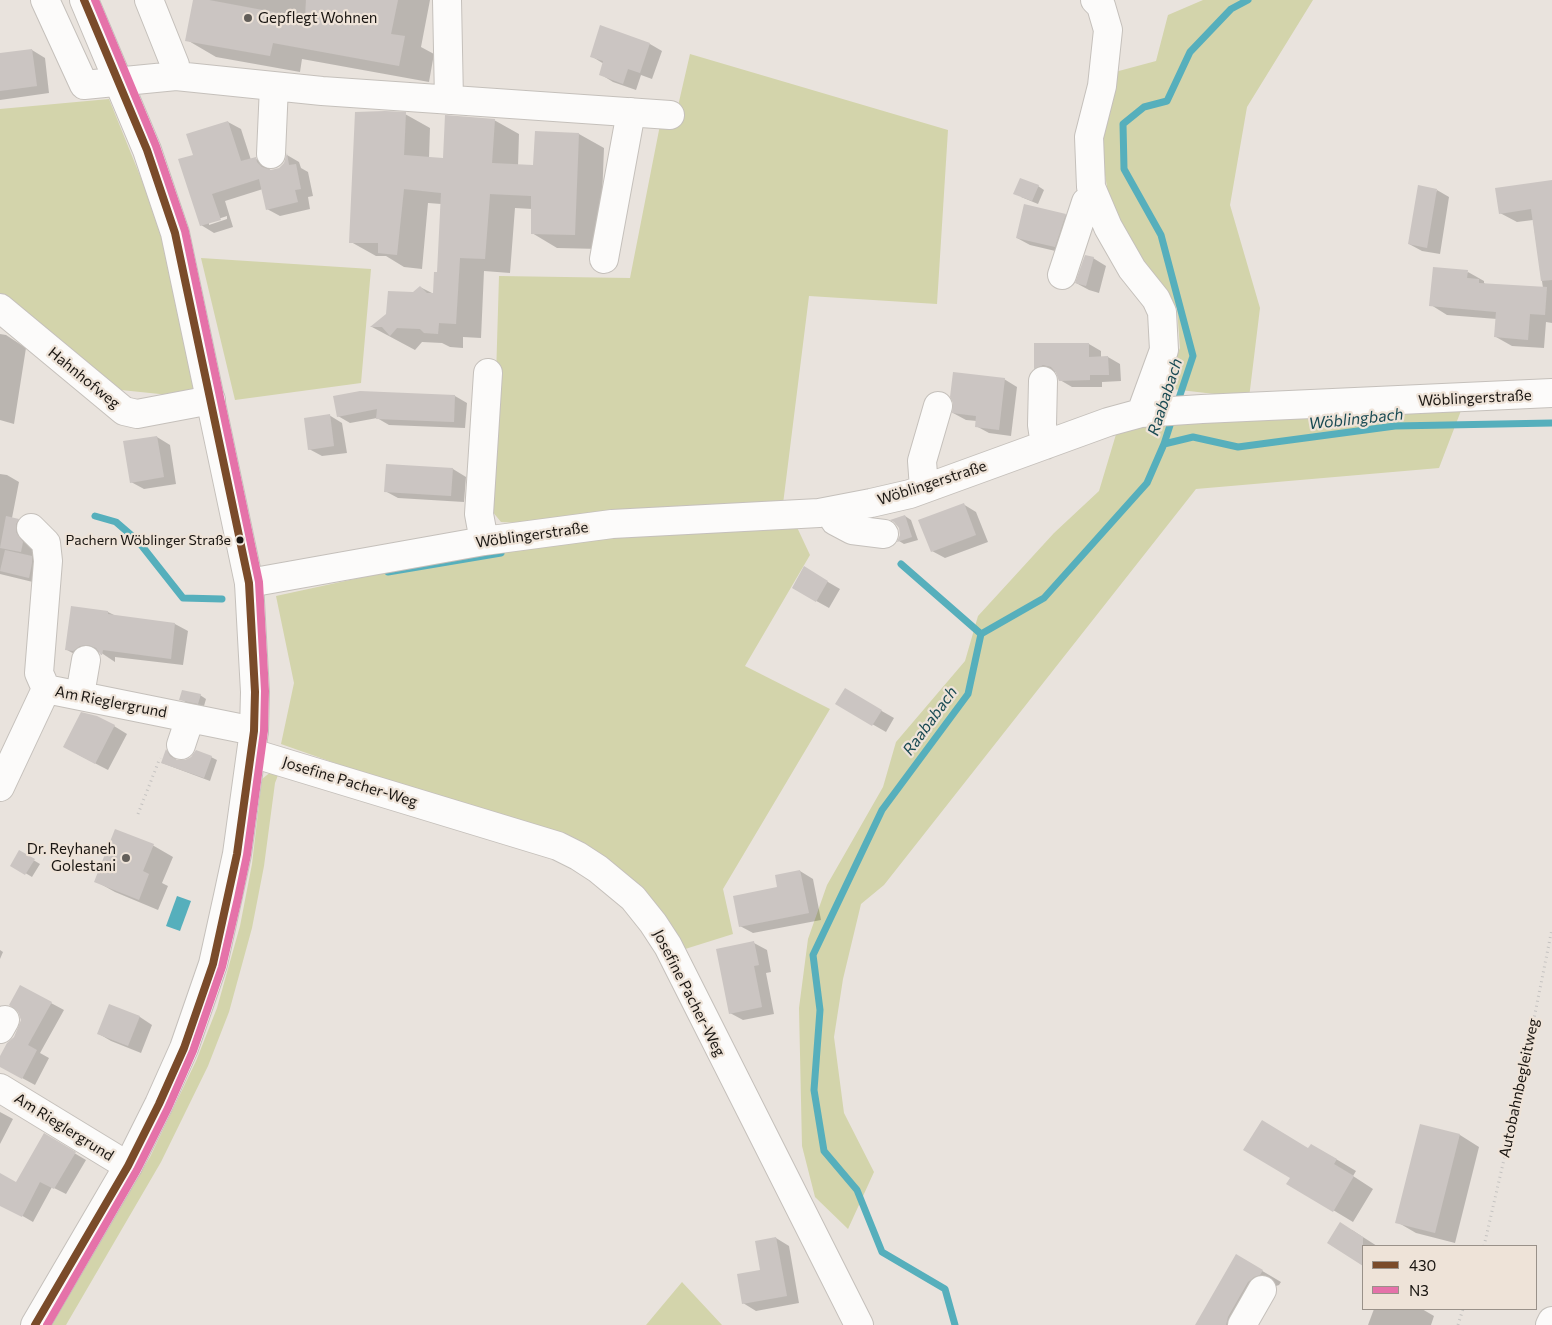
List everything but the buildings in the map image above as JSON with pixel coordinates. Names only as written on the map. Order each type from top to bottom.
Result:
[{"type":"main road","points":[[45,0],[84,85],[176,76],[449,100],[670,114]]},
{"type":"main road","points":[[35,1325],[128,1166],[184,1048],[213,964],[237,854],[253,742],[255,692],[249,583],[176,233],[147,150],[84,0]]},
{"type":"main road","points":[[149,0],[175,65],[176,76]]},
{"type":"main road","points":[[447,0],[449,100]]},
{"type":"main road","points":[[1096,0],[1101,6],[1108,30],[1102,86],[1088,137],[1090,187],[1108,227],[1128,261],[1156,299],[1162,312],[1164,350],[1150,412]]},
{"type":"main road","points":[[271,154],[274,86]]},
{"type":"main road","points":[[604,259],[631,112]]},
{"type":"main road","points":[[1062,275],[1086,202],[1095,197]]},
{"type":"main road","name":"Hahnhofweg","points":[[0,308],[124,411],[137,414],[211,400]]},
{"type":"main road","points":[[484,541],[479,514],[488,373]]},
{"type":"main road","points":[[1043,381],[1042,425],[1045,445]]},
{"type":"main road","name":"Wöblingerstraße","points":[[249,583],[484,541],[612,524],[819,513],[871,504],[924,488],[1108,422],[1150,412],[1552,393]]},
{"type":"main road","points":[[924,488],[922,460],[938,406]]},
{"type":"main road","points":[[830,511],[835,521],[852,530],[884,534]]},
{"type":"main road","points":[[31,528],[46,543],[48,561],[38,673],[46,689]]},
{"type":"main road","points":[[80,696],[86,660]]},
{"type":"main road","name":"Am Rieglergrund","points":[[0,787],[46,689],[190,718],[253,742]]},
{"type":"main road","points":[[172,748],[190,718]]},
{"type":"main road","name":"Josefine Pacher-Weg","points":[[253,742],[558,846],[598,869],[633,898],[668,946],[859,1325]]},
{"type":"main road","name":"Am Rieglergrund","points":[[0,1088],[128,1166]]},
{"type":"main road","points":[[1242,1325],[1262,1290]]},
{"type":"main road","points":[[1550,1325],[1552,1321]]},
{"type":"path","points":[[138,814],[172,748]]},
{"type":"path","name":"Autobahnbegleitweg","points":[[1484,1245],[1517,1103],[1552,929]]},
{"type":"path","points":[[1458,1325],[1464,1310]]},
{"type":"green space","points":[[1203,0],[1313,0],[1247,107],[1230,205],[1260,308],[1249,398],[1163,388],[1180,348],[1177,309],[1150,272],[1110,204],[1100,146],[1115,72],[1156,61],[1168,15]]},
{"type":"green space","points":[[690,54],[948,130],[937,304],[809,296],[783,504],[676,506],[594,512],[518,523],[501,522],[492,511],[499,276],[630,278],[661,120],[675,119]]},
{"type":"green space","points":[[109,99],[164,235],[198,386],[179,396],[121,390],[61,350],[0,299],[0,109]]},
{"type":"green space","points":[[201,258],[371,269],[361,383],[235,400]]},
{"type":"green space","points":[[1462,408],[1439,468],[1196,489],[884,885],[861,904],[843,979],[834,1037],[844,1113],[874,1172],[848,1229],[815,1197],[802,1146],[799,1008],[808,939],[827,885],[883,787],[896,742],[965,661],[978,616],[1054,533],[1099,491],[1117,431],[1148,421]]},
{"type":"green space","points":[[795,523],[810,555],[745,666],[830,709],[723,889],[733,934],[682,950],[652,902],[626,874],[569,840],[414,791],[281,744],[294,683],[276,596],[488,550],[642,529]]},
{"type":"green space","points":[[280,770],[275,783],[264,866],[252,928],[229,1012],[208,1066],[161,1162],[66,1325],[51,1325],[150,1157],[196,1061],[217,1008],[240,926],[252,864],[262,779],[272,771]]},
{"type":"green space","points":[[682,1282],[722,1325],[646,1325]]},
{"type":"water","points":[[177,896],[191,901],[180,931],[166,926]]},
{"type":"waterway","name":"Raababach","points":[[1177,404],[1193,356],[1161,235],[1124,169],[1123,124],[1144,107],[1167,101],[1190,52],[1231,9],[1248,0]]},
{"type":"waterway","name":"Raababach","points":[[955,1325],[945,1289],[882,1252],[857,1190],[824,1151],[814,1090],[820,1010],[813,955],[882,810],[968,694],[981,634],[1044,598],[1147,483],[1164,444],[1173,416]]},
{"type":"waterway","name":"Wöblingbach","points":[[1164,444],[1193,437],[1238,447],[1395,426],[1552,423]]},
{"type":"waterway","points":[[95,516],[116,522],[138,541],[183,598],[222,599]]},
{"type":"waterway","points":[[388,572],[501,553]]},
{"type":"waterway","points":[[901,564],[981,634]]},
{"type":"transit line","name":"430","points":[[35,1325],[128,1166],[184,1048],[213,964],[237,854],[254,731],[255,692],[249,583],[175,233],[147,150],[84,0]]},
{"type":"transit line","name":"N3","points":[[47,1325],[137,1170],[168,1108],[193,1051],[222,967],[238,898],[247,855],[264,731],[265,691],[259,582],[185,231],[156,146],[95,0]]},
{"type":"place","name":"Gepflegt Wohnen","points":[[248,18]]},
{"type":"place","name":"Pachern Wöblinger Straße","points":[[240,540]]},
{"type":"place","name":"Dr. Reyhaneh Golestani","points":[[126,858]]}]
